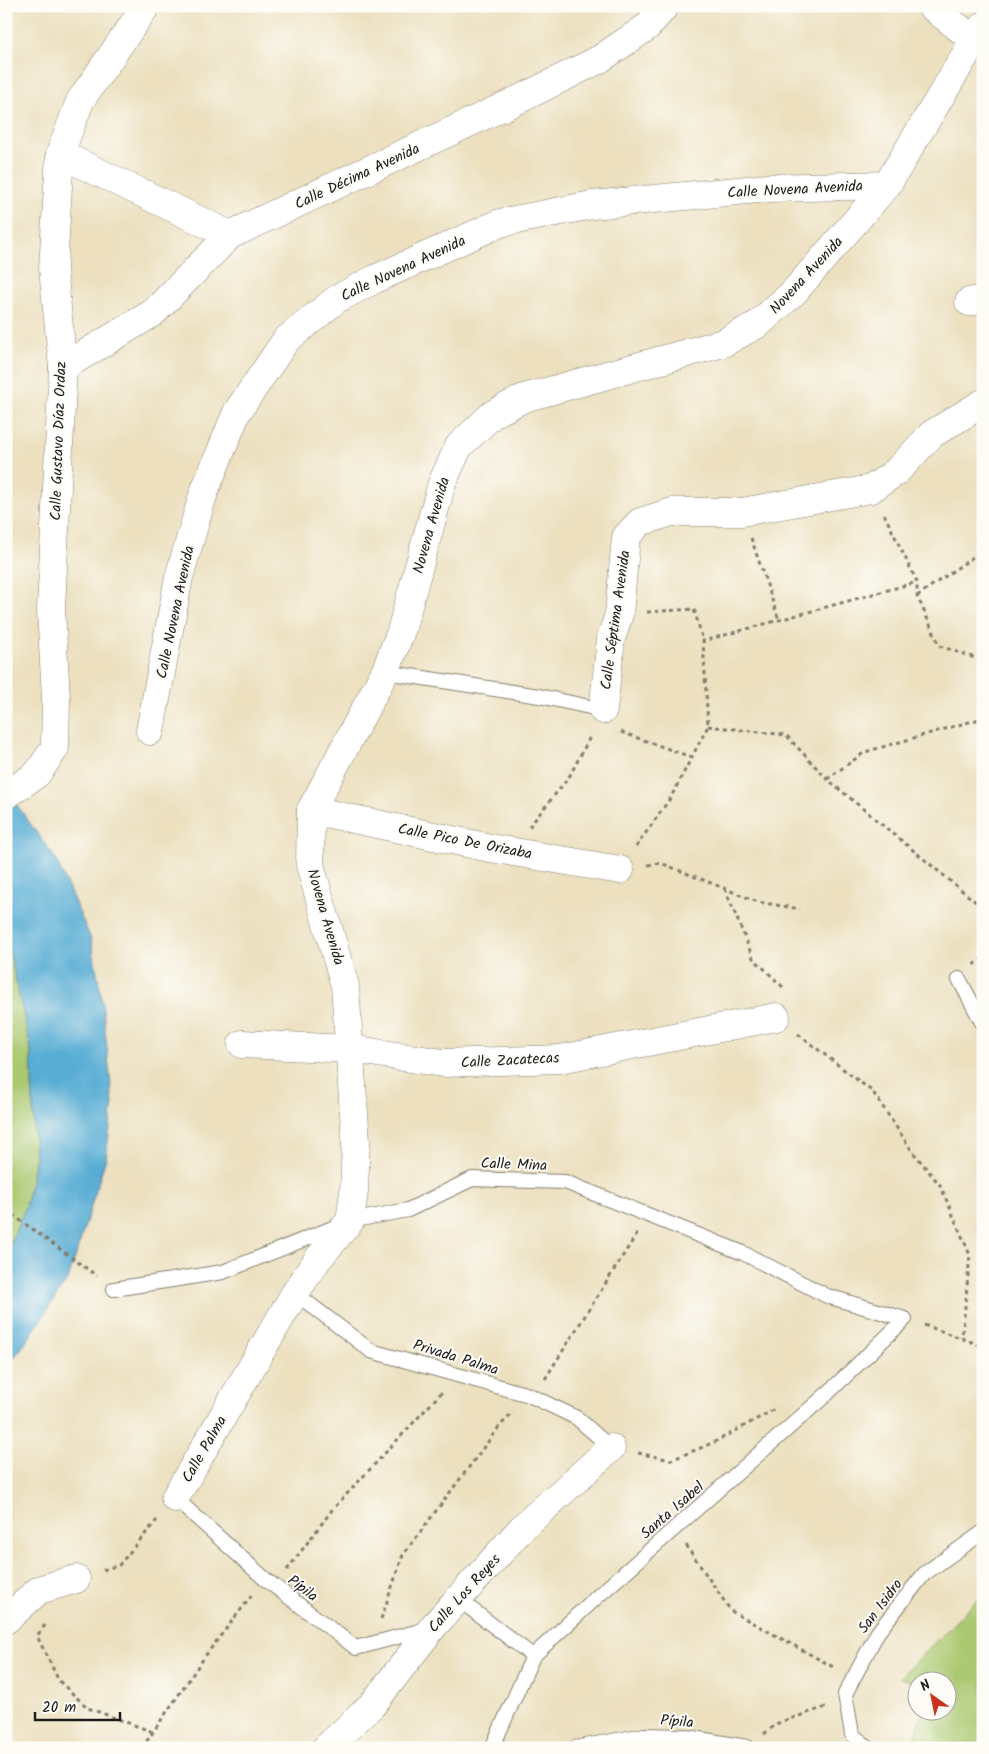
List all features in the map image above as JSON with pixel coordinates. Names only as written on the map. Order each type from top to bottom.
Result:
[{"type":"street","name":"Calle Gustavo Díaz Ordaz","points":[[6,795],[38,774],[55,748],[56,698],[51,609],[63,367],[53,268],[60,154],[80,101],[146,6]]},
{"type":"street","name":"Calle Décima Avenida","points":[[63,367],[153,313],[230,235],[524,97],[600,59],[647,27],[665,6]]},
{"type":"street","points":[[931,6],[980,37]]},
{"type":"street","name":"Novena Avenida","points":[[350,1221],[354,1191],[356,1140],[346,986],[310,866],[311,810],[385,672],[401,631],[442,483],[459,446],[493,414],[524,398],[723,342],[758,324],[792,293],[887,185],[980,37]]},
{"type":"street","points":[[60,154],[230,235]]},
{"type":"street","name":"Calle Novena Avenida","points":[[150,731],[179,577],[204,492],[237,412],[286,340],[337,299],[375,279],[500,223],[592,205],[768,188],[887,185]]},
{"type":"street","name":"Calle Séptima Avenida","points":[[600,717],[611,639],[619,614],[626,537],[640,522],[672,512],[742,512],[871,489],[896,472],[932,434],[983,403]]},
{"type":"street","name":"Calle Pico De Orizaba","points":[[311,810],[510,851],[620,870]]},
{"type":"street","name":"Calle Zacatecas","points":[[242,1044],[351,1049],[443,1063],[560,1059],[780,1020]]},
{"type":"street","name":"Calle Palma","points":[[174,1498],[295,1294],[318,1259],[350,1221]]},
{"type":"street","name":"Calle Los Reyes","points":[[326,1748],[372,1705],[432,1628],[522,1528],[611,1448]]},
{"type":"street","points":[[6,1620],[40,1590],[76,1579]]},
{"type":"lane","points":[[385,672],[539,696],[600,717]]},
{"type":"lane","points":[[959,979],[983,1024]]},
{"type":"lane","name":"Calle Mina","points":[[114,1289],[223,1272],[350,1221],[382,1213],[408,1210],[472,1179],[565,1182],[743,1252],[827,1296],[905,1318]]},
{"type":"lane","name":"Privada Palma","points":[[295,1294],[372,1351],[530,1396],[577,1418],[611,1448]]},
{"type":"lane","name":"Santa Isabel","points":[[492,1748],[534,1656],[828,1393],[905,1318]]},
{"type":"lane","name":"Pípila","points":[[174,1498],[270,1583],[356,1648],[432,1628]]},
{"type":"lane","name":"San Isidro","points":[[868,1748],[852,1734],[844,1694],[878,1632],[924,1574],[983,1532]]},
{"type":"lane","points":[[458,1599],[534,1656]]},
{"type":"lane","name":"Pípila","points":[[575,1748],[644,1742],[682,1736],[747,1746]]},
{"type":"path","points":[[871,489],[917,582],[917,596],[940,646],[976,658],[983,657]]},
{"type":"path","points":[[742,512],[779,620]]},
{"type":"path","points":[[917,596],[983,550]]},
{"type":"path","points":[[703,641],[917,582]]},
{"type":"path","points":[[619,614],[694,609],[703,641],[708,726],[671,797],[620,870]]},
{"type":"path","points":[[510,851],[569,777],[600,717],[691,757]]},
{"type":"path","points":[[827,779],[865,752],[983,718]]},
{"type":"path","points":[[708,726],[786,735],[827,779],[983,908]]},
{"type":"path","points":[[620,870],[661,863],[758,902],[800,909]]},
{"type":"path","points":[[724,889],[753,958],[790,995],[780,1020],[873,1092],[912,1151],[940,1185],[970,1256],[962,1338]]},
{"type":"path","points":[[6,1210],[114,1289]]},
{"type":"path","points":[[372,1644],[403,1555],[498,1427],[551,1373],[649,1215]]},
{"type":"path","points":[[905,1318],[983,1346]]},
{"type":"path","points":[[142,1748],[208,1652],[332,1510],[428,1406],[459,1377]]},
{"type":"path","points":[[611,1448],[671,1460],[715,1442],[777,1408]]},
{"type":"path","name":"Calle Palma","points":[[76,1579],[119,1565],[174,1498]]},
{"type":"path","points":[[675,1530],[731,1611],[853,1678]]},
{"type":"path","points":[[49,1620],[38,1636],[60,1681],[88,1708],[153,1732]]},
{"type":"path","points":[[747,1746],[778,1723],[846,1700]]},
{"type":"green space","points":[[6,937],[31,1049],[35,1160],[25,1208],[6,1254]]},
{"type":"green space","points":[[983,1594],[983,1748],[904,1748],[913,1747],[919,1722],[956,1722],[956,1672],[906,1672],[906,1680],[900,1677]]},
{"type":"water","points":[[6,790],[55,858],[91,939],[102,1001],[113,1104],[106,1158],[69,1277],[25,1344],[6,1367],[6,1254],[25,1208],[35,1160],[31,1049],[6,937]]}]
